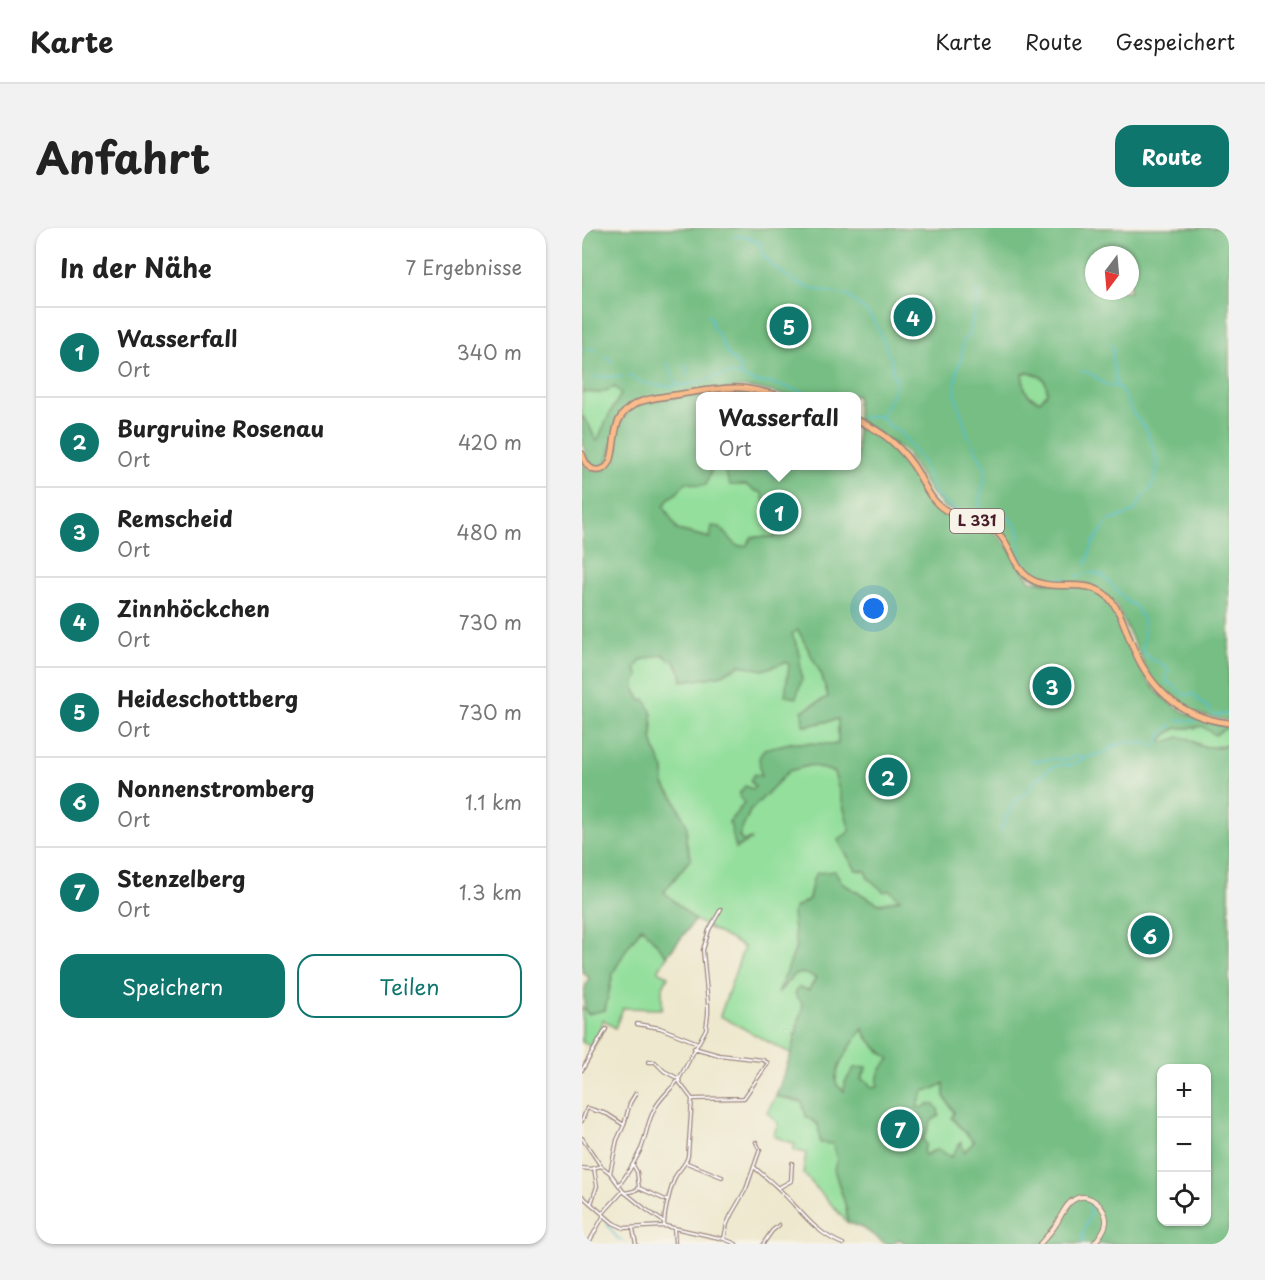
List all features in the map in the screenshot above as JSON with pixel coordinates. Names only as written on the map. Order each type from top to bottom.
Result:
[{"type":"main road","points":[[698,392],[731,388],[762,392]]},
{"type":"main road","points":[[582,453],[584,462],[589,468],[600,470],[607,467],[611,460],[615,430],[619,420],[628,409],[642,401],[696,392]]},
{"type":"main road","name":"L 331","points":[[861,422],[880,431],[899,448],[910,460],[930,495],[941,507],[955,515],[985,523],[998,532],[1018,568],[1029,578],[1048,585],[1087,586],[1108,597],[1118,612],[1141,666],[1158,689],[1188,712],[1210,720],[1229,723]]},
{"type":"main road","points":[[1040,1244],[1070,1203],[1082,1197],[1096,1202],[1106,1215],[1106,1225],[1094,1244]]},
{"type":"street","points":[[619,1185],[633,1165],[641,1148],[656,1105],[679,1078],[706,1029],[708,1014],[704,946],[711,926],[721,909]]},
{"type":"street","points":[[637,1024],[660,1028],[698,1043]]},
{"type":"street","points":[[582,1070],[606,1029]]},
{"type":"street","points":[[692,1099],[744,1098],[768,1062],[719,1055],[694,1048]]},
{"type":"street","points":[[648,1062],[655,1062],[664,1071],[679,1078],[692,1099],[687,1163],[676,1174],[664,1224]]},
{"type":"street","points":[[610,1173],[617,1140],[630,1103],[636,1094]]},
{"type":"street","points":[[582,1121],[587,1108],[607,1114],[624,1125]]},
{"type":"street","points":[[582,1138],[601,1166],[610,1173],[624,1192],[664,1224],[736,1244]]},
{"type":"street","points":[[724,1239],[727,1224],[736,1204],[746,1190],[760,1150],[756,1142]]},
{"type":"street","points":[[687,1163],[722,1177]]},
{"type":"street","points":[[778,1188],[791,1181],[792,1163]]},
{"type":"street","points":[[633,1165],[637,1172],[639,1188]]},
{"type":"street","points":[[582,1168],[601,1166]]},
{"type":"street","points":[[754,1167],[778,1188],[819,1231],[843,1244]]},
{"type":"street","points":[[591,1204],[597,1186],[594,1168]]},
{"type":"street","points":[[639,1188],[669,1201]]},
{"type":"street","points":[[588,1244],[603,1214],[624,1192],[639,1188]]},
{"type":"street","points":[[582,1196],[620,1227],[633,1229],[664,1224]]},
{"type":"street","points":[[763,1244],[779,1225]]},
{"type":"street","points":[[674,1228],[675,1244]]},
{"type":"street","points":[[633,1229],[636,1244]]},
{"type":"green space","points":[[582,228],[1229,228],[1229,721],[1197,714],[1169,697],[1149,675],[1116,605],[1089,585],[1041,581],[1024,572],[1005,537],[996,528],[944,507],[931,493],[906,452],[861,422],[861,392],[771,392],[743,387],[632,403],[619,416],[611,450],[604,466],[598,468],[591,465],[584,449],[582,416],[597,441],[621,394],[615,387],[600,393],[582,392],[582,291],[585,281],[582,269]],"holes":[[[1029,372],[1040,376],[1045,381],[1047,393],[1040,401],[1028,394],[1022,374]]]},
{"type":"green space","points":[[1029,372],[1040,376],[1045,381],[1047,393],[1040,401],[1026,391],[1022,373]]},
{"type":"green space","points":[[615,387],[621,394],[597,442],[582,416],[582,392],[600,393]]},
{"type":"green space","points":[[727,390],[748,392],[713,392]]},
{"type":"green space","points":[[696,394],[696,470],[712,470],[706,485],[686,482],[664,506],[677,530],[710,538],[712,526],[720,527],[737,546],[746,546],[752,537],[773,537],[787,532],[787,523],[770,512],[765,505],[762,493],[746,485],[730,485],[724,470],[861,470],[862,424],[900,452],[911,466],[929,498],[938,508],[983,525],[996,534],[1007,546],[1030,581],[1084,588],[1104,596],[1117,614],[1135,659],[1154,688],[1179,709],[1211,722],[1229,725],[1229,729],[1226,728],[1215,735],[1202,726],[1180,728],[1172,731],[1161,741],[1162,743],[1180,737],[1189,739],[1200,746],[1218,748],[1229,743],[1229,1244],[908,1244],[899,1239],[893,1244],[886,1244],[863,1228],[847,1222],[847,1210],[834,1169],[837,1159],[833,1144],[820,1143],[818,1124],[806,1116],[802,1102],[776,1096],[791,1054],[803,1005],[795,994],[799,987],[809,990],[816,978],[803,973],[794,975],[778,993],[796,947],[792,914],[795,908],[809,899],[813,879],[817,873],[835,871],[843,884],[879,904],[900,899],[889,890],[884,892],[867,877],[866,871],[856,870],[838,840],[850,831],[834,772],[811,765],[789,771],[750,811],[739,836],[742,841],[752,839],[736,848],[729,822],[744,804],[739,794],[745,786],[752,789],[755,787],[750,780],[755,774],[761,776],[759,758],[764,749],[790,743],[838,744],[838,719],[803,725],[802,711],[828,697],[822,676],[798,630],[792,634],[799,650],[802,680],[796,698],[785,696],[789,665],[786,662],[763,670],[740,665],[722,675],[682,681],[681,673],[673,659],[669,660],[663,654],[641,660],[635,668],[639,676],[635,682],[635,690],[641,701],[645,699],[652,714],[652,738],[664,770],[664,784],[674,798],[687,826],[686,842],[691,858],[664,892],[695,920],[667,956],[642,927],[613,973],[605,1010],[587,1014],[584,996],[589,978],[582,971],[582,461],[591,470],[605,470],[613,440],[621,421],[644,402]],"holes":[[[863,1029],[870,1041],[890,1059],[880,1071],[878,1086],[871,1087],[868,1082],[861,1079],[867,1067],[854,1068],[845,1082],[844,1091],[837,1085],[837,1072],[844,1056]],[[944,1083],[944,1096],[954,1112],[952,1118],[974,1142],[964,1152],[961,1142],[951,1157],[938,1149],[925,1155],[923,1152],[926,1144],[923,1140],[931,1121],[939,1116],[938,1109],[934,1104],[928,1104],[922,1108],[917,1107],[924,1091]]]},
{"type":"green space","points":[[711,470],[727,470],[754,490],[762,493],[773,516],[787,523],[787,532],[773,537],[752,537],[746,546],[737,546],[677,530],[664,506],[669,497],[677,493],[686,482],[698,485]]},
{"type":"green space","points":[[798,630],[822,676],[828,697],[810,706],[806,726],[839,719],[838,744],[790,743],[761,771],[753,790],[729,822],[736,848],[749,840],[742,841],[739,836],[750,811],[789,771],[811,765],[834,772],[850,831],[852,862],[856,870],[866,871],[901,899],[879,904],[843,884],[813,879],[809,899],[795,908],[796,947],[780,991],[796,975],[805,974],[817,978],[804,1006],[791,1054],[720,1016],[744,947],[695,920],[664,892],[691,858],[686,842],[687,826],[674,798],[664,784],[664,770],[652,738],[653,723],[645,700],[641,701],[635,690],[635,668],[641,660],[663,654],[673,659],[681,673],[682,681],[722,675],[740,665],[763,669],[786,662],[789,665],[788,680],[799,650],[791,633]]},
{"type":"green space","points":[[1202,726],[1229,729],[1229,743],[1218,747],[1208,747],[1189,739],[1161,744],[1168,734],[1177,728]]},
{"type":"green space","points":[[643,926],[667,956],[658,971],[668,976],[662,989],[662,1009],[623,1008],[615,1028],[603,1019],[600,1035],[593,1047],[582,1042],[582,1007],[588,1014],[605,1010],[613,973]]},
{"type":"green space","points":[[863,1028],[874,1045],[890,1058],[879,1086],[871,1087],[860,1079],[867,1068],[845,1091],[837,1084],[837,1074],[846,1053]]},
{"type":"green space","points":[[944,1083],[944,1096],[954,1112],[952,1118],[974,1142],[964,1152],[961,1143],[951,1157],[932,1151],[925,1155],[922,1152],[923,1140],[931,1121],[922,1108],[917,1108],[924,1090],[933,1089]]},
{"type":"green space","points":[[776,1096],[803,1102],[806,1116],[830,1138],[836,1150],[836,1178],[846,1208],[847,1222],[803,1173],[806,1153],[793,1150],[795,1144],[773,1136],[778,1124],[767,1112]]},
{"type":"waterway","points":[[734,236],[748,237],[761,244],[764,257],[797,283],[813,289],[847,295],[869,314],[877,326],[892,362],[892,373],[897,380],[881,417]]},
{"type":"waterway","points":[[976,288],[978,300],[968,337],[963,341],[955,394],[968,436],[984,465],[986,475],[979,501],[982,512]]},
{"type":"waterway","points":[[708,314],[712,320],[712,328],[718,333],[727,353],[741,369],[741,376]]},
{"type":"waterway","points":[[1109,521],[1134,512],[1143,496],[1151,488],[1158,468],[1146,429],[1133,413],[1117,386],[1112,359],[1114,350],[1111,344]]},
{"type":"waterway","points":[[582,348],[596,350]]},
{"type":"waterway","points":[[605,356],[613,362]]},
{"type":"waterway","points":[[668,363],[673,376]]},
{"type":"waterway","points":[[685,363],[688,376]]},
{"type":"waterway","points":[[1081,371],[1090,374],[1105,385],[1117,386]]},
{"type":"waterway","points":[[628,375],[643,383],[672,386],[735,374],[753,381],[776,384],[801,392]]},
{"type":"waterway","points":[[595,377],[622,377]]},
{"type":"waterway","points":[[673,379],[679,385]]},
{"type":"waterway","points":[[861,418],[881,417],[889,426],[896,429],[922,461],[938,498],[953,509],[974,515]]},
{"type":"waterway","points":[[765,470],[773,476]]},
{"type":"waterway","points":[[979,515],[984,512],[996,512],[1013,522],[1019,532],[1021,558],[1034,575],[1046,579],[1065,578]]},
{"type":"waterway","points":[[1086,565],[1092,545],[1106,524]]},
{"type":"waterway","points":[[1076,576],[1089,573],[1101,574],[1129,603],[1135,605],[1143,619],[1142,651],[1169,671],[1167,683],[1172,684],[1184,695],[1194,694],[1211,712]]},
{"type":"waterway","points":[[1213,714],[1229,714]]},
{"type":"waterway","points":[[1177,720],[1195,721],[1198,719]]},
{"type":"waterway","points":[[1166,728],[1172,724]]},
{"type":"waterway","points":[[1000,832],[1011,807],[1050,768],[1064,764],[1069,766],[1107,752],[1111,747],[1126,742],[1155,746],[1165,731]]},
{"type":"waterway","points":[[1032,760],[1066,760],[1076,756],[1084,758]]},
{"type":"waterway","points":[[1083,1244],[1084,1229],[1090,1215],[1089,1206]]},
{"type":"waterway","points":[[607,1224],[617,1238],[622,1240]]},
{"type":"place","name":"Zinnhöckchen","points":[[913,317]]},
{"type":"place","name":"Heideschottberg","points":[[789,326]]},
{"type":"place","name":"Wasserfall","points":[[779,512]]},
{"type":"place","name":"Remscheid","points":[[1052,686]]},
{"type":"place","name":"Burgruine Rosenau","points":[[888,777]]},
{"type":"place","name":"Nonnenstromberg","points":[[1150,935]]},
{"type":"place","name":"Stenzelberg","points":[[900,1129]]}]
